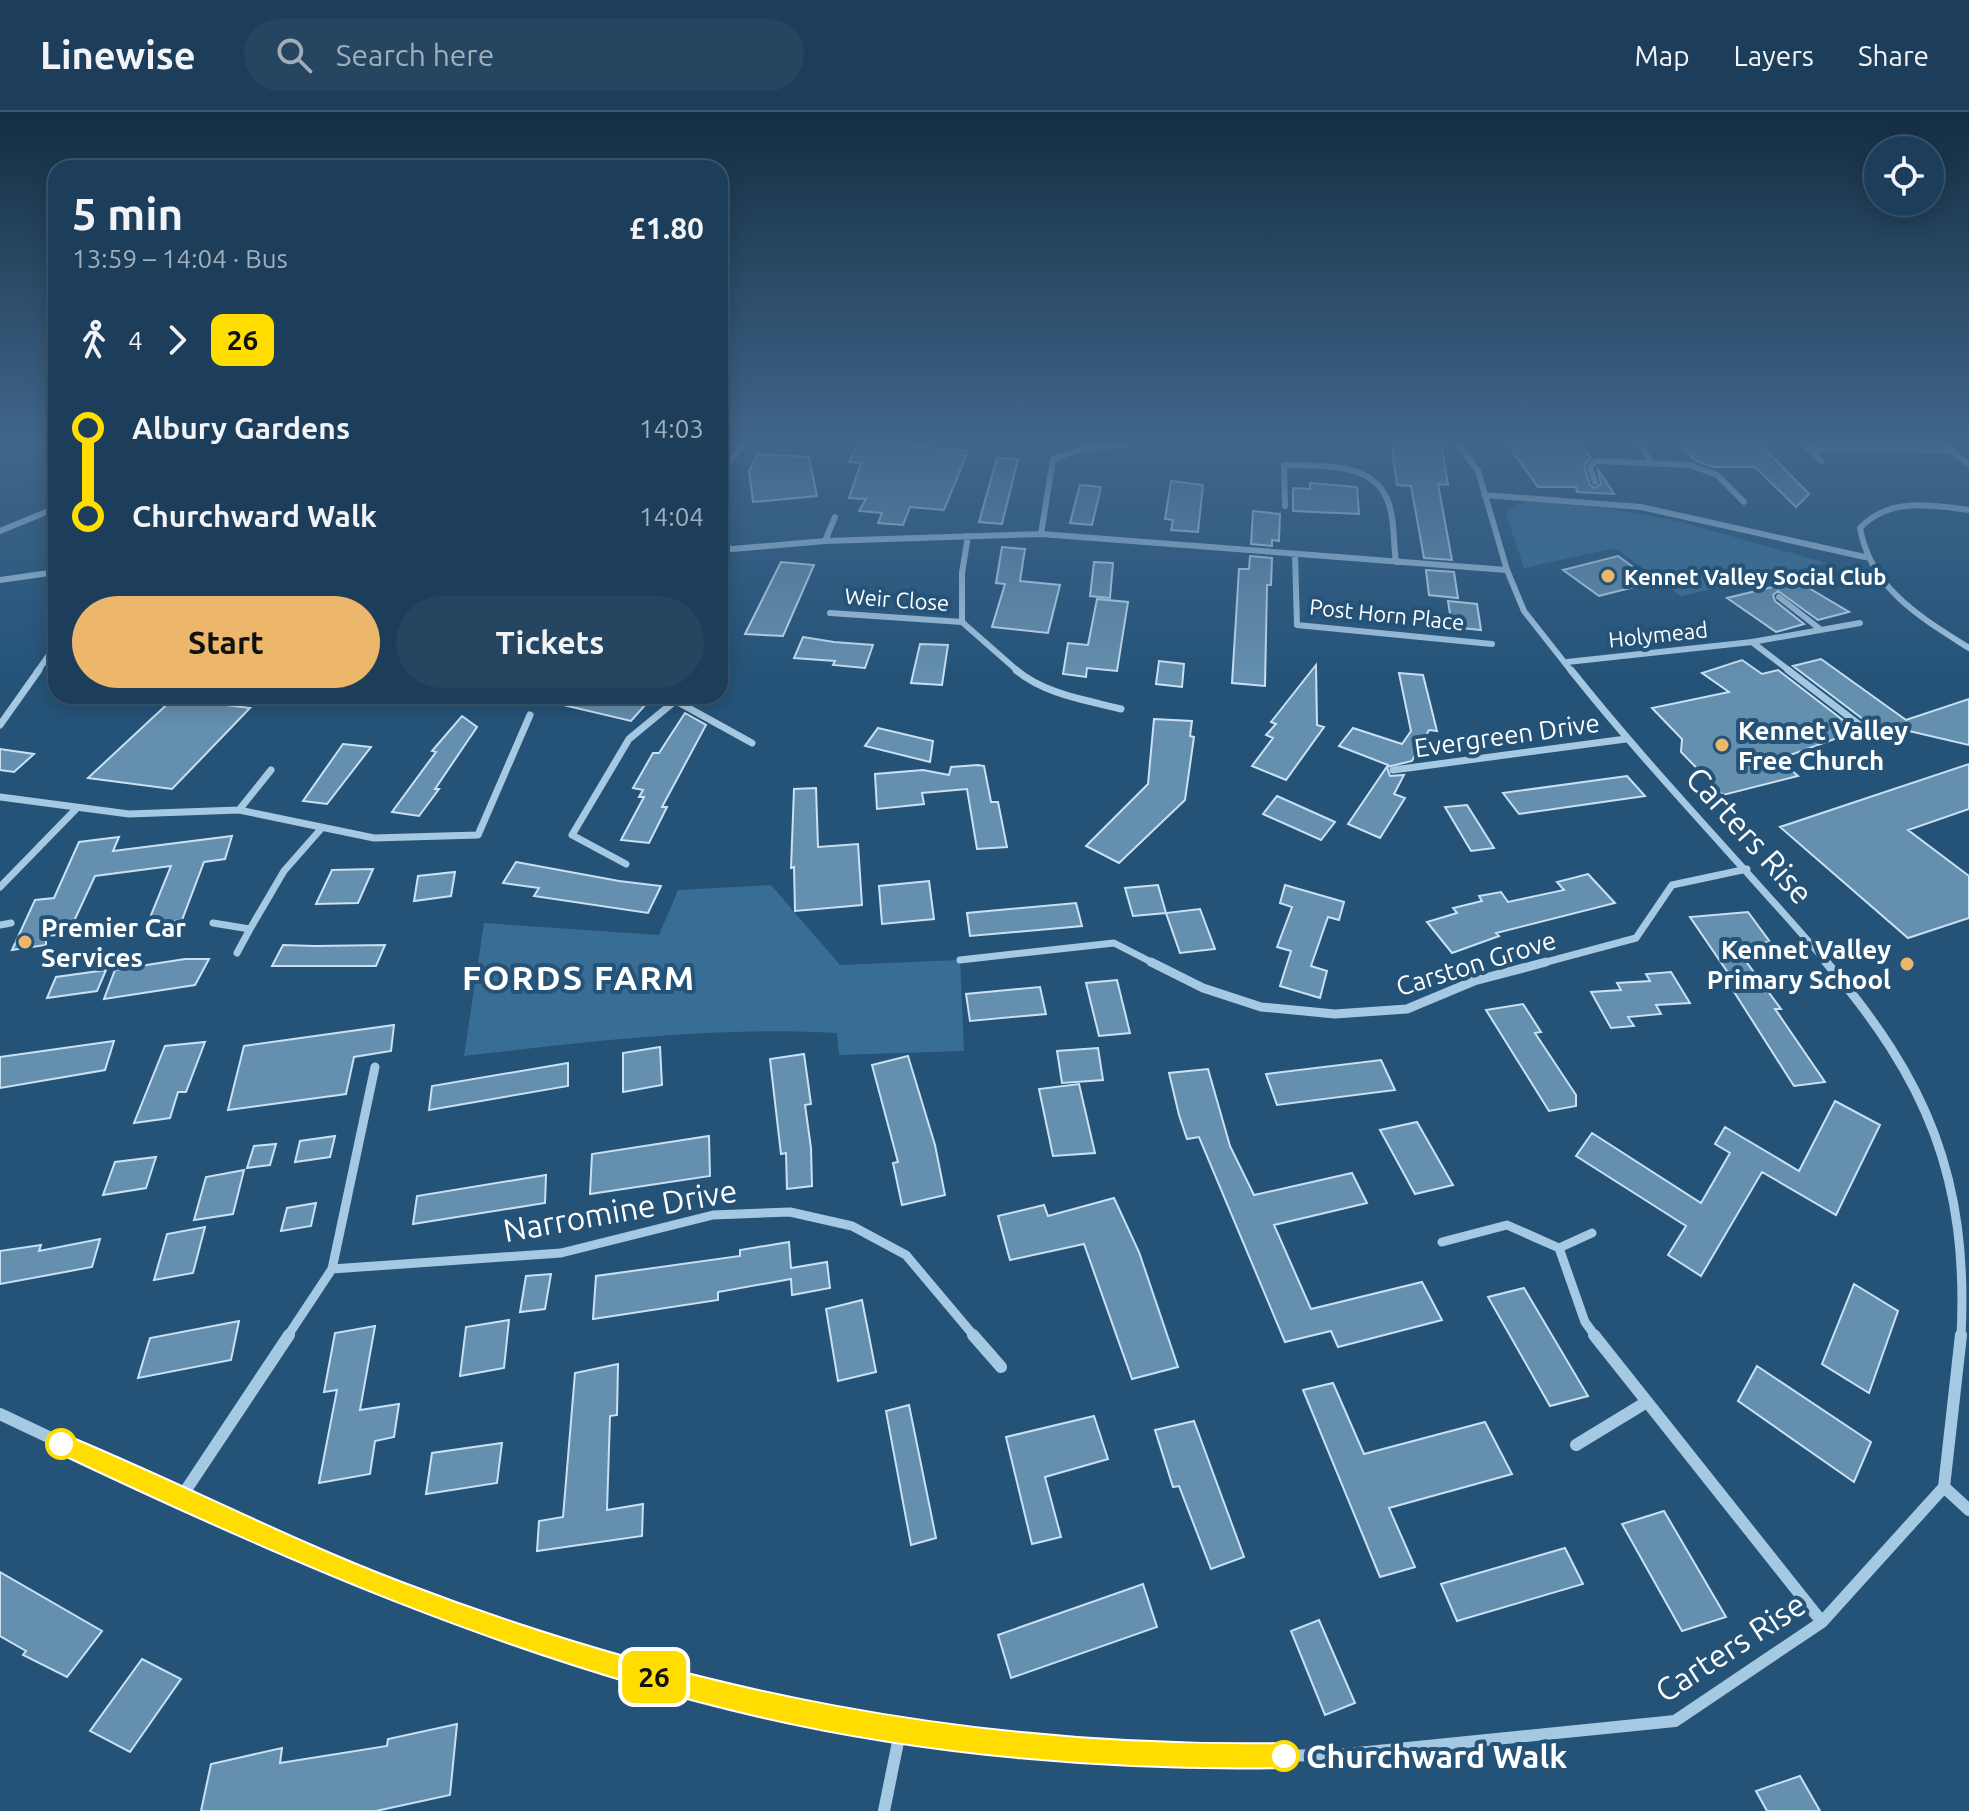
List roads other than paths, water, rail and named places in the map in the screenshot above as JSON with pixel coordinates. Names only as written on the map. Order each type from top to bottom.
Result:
[{"type":"street","points":[[0,531],[24,521]]},
{"type":"street","points":[[825,541],[833,521]]},
{"type":"street","points":[[1041,534],[1043,521]]},
{"type":"street","points":[[1390,521],[1396,562]]},
{"type":"street","name":"Carters Rise","points":[[0,1414],[180,1499],[396,1592],[509,1634],[759,1705],[900,1732],[1176,1757],[1279,1756],[1444,1747],[1675,1721],[1822,1622],[1944,1487],[1966,1287],[1957,1196],[1933,1116],[1910,1073],[1863,1005],[1747,869],[1626,739],[1524,611],[1492,521]]},
{"type":"street","points":[[1703,521],[1809,548],[1865,557]]},
{"type":"street","points":[[1864,521],[1860,528],[1871,571],[1897,597],[1969,648]]},
{"type":"street","points":[[728,548],[825,541],[1041,534],[1507,570]]},
{"type":"street","points":[[968,536],[962,573],[962,622],[1027,679],[1068,696],[1121,709]]},
{"type":"street","name":"Post Horn Place","points":[[1295,554],[1297,625],[1492,644]]},
{"type":"street","points":[[0,580],[47,571]]},
{"type":"street","points":[[1779,597],[1820,629]]},
{"type":"street","name":"Weir Close","points":[[830,613],[962,622]]},
{"type":"street","name":"Holymead","points":[[1567,662],[1752,642],[1860,623]]},
{"type":"street","points":[[1752,642],[1878,739]]},
{"type":"street","points":[[0,725],[4,715],[48,656]]},
{"type":"street","points":[[626,864],[572,835],[629,739],[671,704]]},
{"type":"street","points":[[680,704],[752,743]]},
{"type":"street","points":[[0,797],[129,814],[239,810],[320,830],[374,838],[478,835],[530,715]]},
{"type":"street","name":"Evergreen Drive","points":[[1393,770],[1626,739]]},
{"type":"street","points":[[239,810],[271,770]]},
{"type":"street","points":[[0,887],[76,809]]},
{"type":"street","points":[[237,953],[284,871],[320,830]]},
{"type":"street","name":"Carston Grove","points":[[960,960],[1114,943],[1203,988],[1261,1007],[1335,1014],[1407,1009],[1474,981],[1636,938],[1672,885],[1747,869]]},
{"type":"street","points":[[0,925],[11,923]]},
{"type":"street","points":[[213,923],[250,929]]},
{"type":"street","points":[[180,1499],[332,1269],[375,1067]]},
{"type":"street","name":"Narromine Drive","points":[[332,1269],[561,1253],[713,1215],[790,1212],[852,1226],[906,1255],[1001,1367]]},
{"type":"street","points":[[1442,1242],[1507,1225],[1559,1248],[1585,1322],[1645,1403],[1822,1622]]},
{"type":"street","points":[[1559,1248],[1592,1233]]},
{"type":"street","points":[[1576,1445],[1645,1403]]},
{"type":"street","points":[[1944,1487],[1969,1510]]},
{"type":"street","points":[[884,1811],[900,1732]]},
{"type":"place","name":"Kennet Valley Social Club","points":[[1608,576]]},
{"type":"place","name":"Kennet Valley Free Church","points":[[1722,745]]},
{"type":"place","name":"Premier Car Services","points":[[25,942]]},
{"type":"place","name":"Kennet Valley Primary School","points":[[1907,964]]},
{"type":"place","name":"Churchward Walk","points":[[1284,1756]]},
{"type":"district","name":"FORDS FARM","points":[[579,977]]}]
